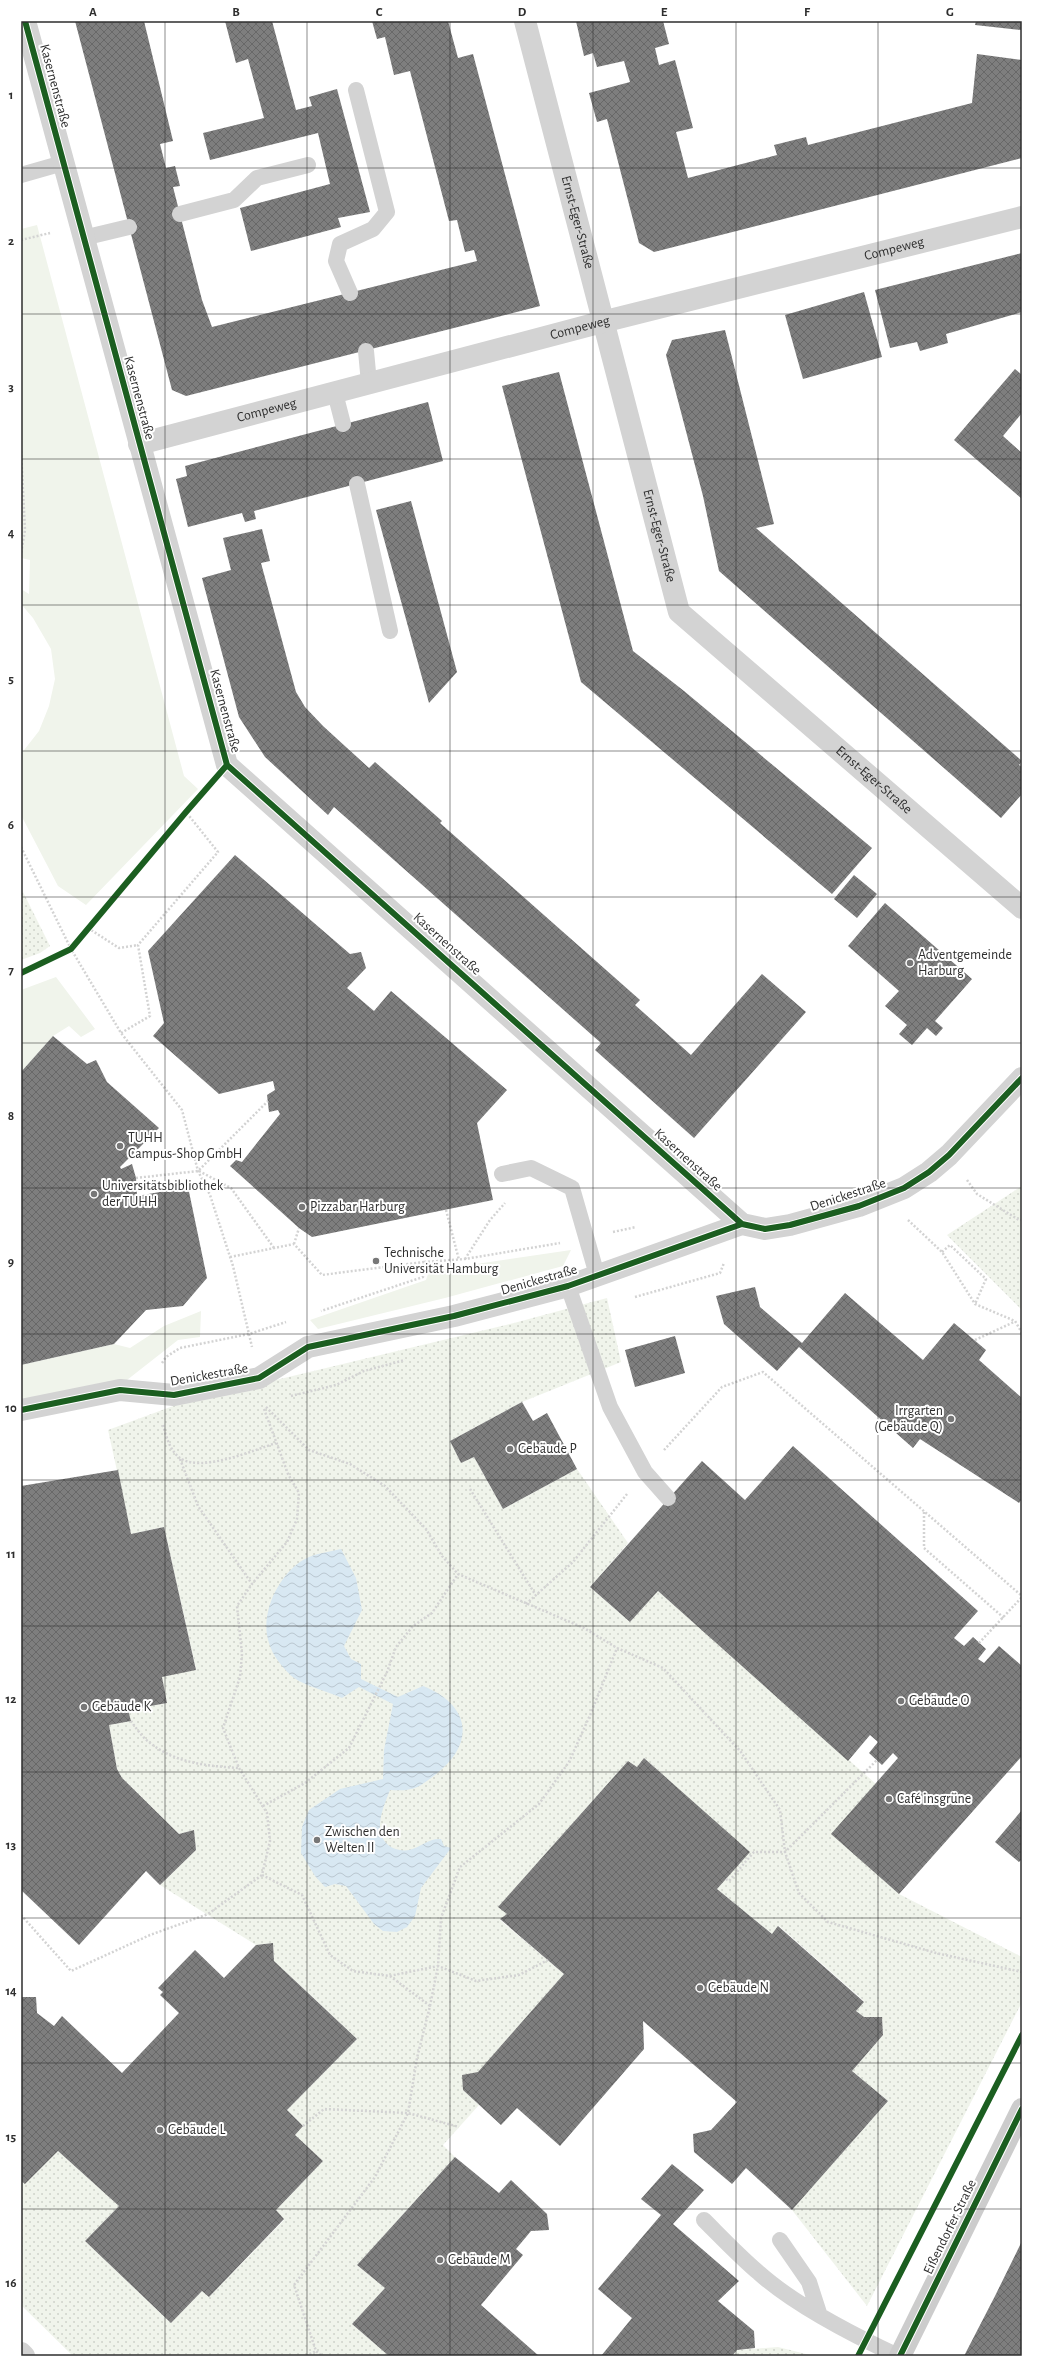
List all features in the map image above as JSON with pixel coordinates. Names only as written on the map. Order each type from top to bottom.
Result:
[{"type":"main road","name":"Eißendorfer Straße","points":[[899,2356],[1022,2109]]},
{"type":"street","name":"Kasernenstraße","points":[[25,21],[139,444],[228,765],[742,1224]]},
{"type":"street","name":"Ernst-Eger-Straße","points":[[525,21],[602,322],[679,612],[1022,908]]},
{"type":"street","name":"Compeweg","points":[[139,444],[602,322],[1022,216]]},
{"type":"street","name":"Denickestraße","points":[[21,1410],[120,1390],[174,1395],[259,1378],[308,1347],[454,1316],[568,1286],[742,1224],[765,1229],[790,1225],[882,1197],[904,1188],[923,1176],[949,1156],[1022,1078]]},
{"type":"street","points":[[21,2353],[24,2356]]},
{"type":"lane","points":[[350,293],[336,261],[340,244],[373,229],[387,212],[356,90]]},
{"type":"lane","points":[[21,175],[63,163]]},
{"type":"lane","points":[[180,214],[234,200],[257,178],[308,165]]},
{"type":"lane","points":[[83,238],[129,227]]},
{"type":"lane","points":[[366,352],[368,384]]},
{"type":"lane","points":[[335,392],[343,424]]},
{"type":"lane","points":[[357,484],[390,631]]},
{"type":"lane","points":[[502,1174],[531,1168],[572,1188],[597,1275]]},
{"type":"lane","points":[[568,1286],[610,1407],[645,1472],[668,1498]]},
{"type":"lane","points":[[704,2220],[759,2274],[782,2291],[866,2341],[899,2356]]},
{"type":"lane","points":[[780,2240],[809,2282],[819,2313]]},
{"type":"path","points":[[21,240],[44,234]]},
{"type":"path","points":[[21,451],[25,530],[21,554]]},
{"type":"path","points":[[88,928],[119,948],[138,945],[218,852],[186,812]]},
{"type":"path","points":[[21,847],[71,949],[121,1033],[182,1110],[198,1171],[210,1195],[230,1257],[249,1334]]},
{"type":"path","points":[[121,1033],[150,1016],[138,945]]},
{"type":"path","points":[[198,1171],[268,1102]]},
{"type":"path","points":[[949,1156],[977,1194],[1019,1220],[1022,1220]]},
{"type":"path","points":[[136,1178],[198,1171],[231,1188],[274,1248]]},
{"type":"path","points":[[882,1197],[942,1252],[975,1304],[1015,1322],[1022,1333]]},
{"type":"path","points":[[465,1259],[490,1220],[509,1198]]},
{"type":"path","points":[[446,1210],[459,1260]]},
{"type":"path","points":[[294,1244],[322,1275],[424,1262],[459,1260],[587,1238],[639,1226]]},
{"type":"path","points":[[294,1244],[298,1228]]},
{"type":"path","points":[[230,1257],[294,1244]]},
{"type":"path","points":[[942,1252],[950,1245],[986,1278],[975,1304]]},
{"type":"path","points":[[317,1312],[423,1277],[424,1262]]},
{"type":"path","points":[[252,1584],[198,1506],[180,1458],[171,1447],[165,1434],[155,1393],[157,1371],[166,1357],[180,1348],[249,1334],[287,1322]]},
{"type":"path","points":[[975,1340],[1015,1322]]},
{"type":"path","points":[[526,1604],[534,1594],[573,1562],[645,1472],[722,1387],[763,1372],[1022,1597],[979,1643]]},
{"type":"path","points":[[21,1915],[71,1971],[150,1935],[208,1914],[262,1875],[270,1841],[267,1813],[239,1768],[223,1728],[240,1677],[242,1654],[237,1606],[252,1584],[288,1542],[297,1519],[300,1493],[288,1474],[262,1403],[309,1450],[350,1464],[385,1486],[426,1529],[442,1556],[458,1574],[584,1628],[617,1648],[663,1668],[741,1752],[780,1810],[785,1852],[799,1893],[828,1922],[936,1953],[1022,1972]]},
{"type":"path","points":[[180,1458],[197,1464],[218,1461],[276,1443]]},
{"type":"path","points":[[470,1489],[534,1594]]},
{"type":"path","points":[[924,1512],[924,1548],[1004,1618]]},
{"type":"path","points":[[263,1806],[294,1790],[322,1772],[348,1748],[387,1672],[396,1647],[413,1626],[432,1613],[458,1574]]},
{"type":"path","points":[[322,2356],[316,2351],[294,2285],[375,2177],[408,2113],[417,2058],[438,1966],[441,1918],[460,1867],[538,1804],[569,1762],[591,1714],[617,1648]]},
{"type":"path","points":[[130,1721],[148,1742],[180,1760],[212,1767],[239,1768]]},
{"type":"path","points":[[726,1879],[729,1881],[754,1852],[785,1852],[877,1760]]},
{"type":"path","points":[[262,1875],[302,1895],[330,1955],[353,1971],[389,1976],[438,1966],[476,1981],[518,1975],[548,1960]]},
{"type":"path","points":[[389,1976],[430,2006]]},
{"type":"path","points":[[303,2126],[324,2109],[408,2113],[459,2127]]},
{"type":"path","points":[[306,2356],[316,2351]]},
{"type":"shaded area","points":[[37,225],[184,776],[198,789],[86,905],[58,886],[21,815],[21,754],[39,731],[49,706],[55,679],[51,649],[33,618],[21,604],[21,589],[29,594],[30,560],[21,558],[21,229]]},
{"type":"shaded area","points":[[21,888],[50,946],[40,953],[21,960]]},
{"type":"shaded area","points":[[56,977],[95,1029],[81,1037],[69,1026],[53,1036],[21,1072],[21,990]]},
{"type":"shaded area","points":[[1022,1186],[1022,1310],[947,1235]]},
{"type":"shaded area","points":[[571,1250],[563,1266],[445,1298],[318,1329],[310,1320],[426,1280],[429,1271]]},
{"type":"shaded area","points":[[607,1298],[621,1362],[522,1402],[450,1441],[461,1463],[474,1457],[503,1509],[577,1469],[628,1543],[590,1587],[630,1622],[658,1591],[876,1784],[899,1894],[1022,1957],[1022,2002],[867,2306],[792,2210],[888,2101],[852,2071],[883,2035],[882,2017],[864,2017],[856,2011],[864,2001],[779,1926],[772,1934],[717,1889],[749,1852],[644,1758],[637,1767],[628,1761],[499,1906],[507,1914],[500,1920],[564,1974],[463,2090],[479,2105],[443,2145],[455,2157],[357,2265],[385,2288],[352,2324],[389,2356],[73,2356],[21,2305],[21,2181],[25,2184],[58,2151],[119,2206],[85,2241],[171,2323],[202,2291],[209,2297],[284,2220],[276,2210],[323,2161],[295,2135],[303,2126],[287,2110],[357,2039],[274,1961],[273,1943],[256,1945],[160,1885],[196,1850],[194,1830],[179,1834],[122,1778],[117,1769],[109,1725],[130,1721],[128,1710],[167,1703],[162,1677],[196,1669],[164,1527],[131,1534],[108,1430],[184,1402],[514,1323]]},
{"type":"shaded area","points":[[201,1311],[200,1337],[178,1340],[127,1380],[21,1400],[21,1365],[114,1344],[130,1348],[164,1326]]},
{"type":"shaded area","points":[[778,2347],[814,2356],[732,2356],[737,2350]]},
{"type":"water","points":[[341,1549],[356,1578],[362,1610],[344,1646],[351,1659],[361,1664],[361,1679],[398,1697],[423,1686],[439,1694],[451,1704],[459,1714],[462,1726],[462,1738],[457,1751],[448,1763],[435,1775],[417,1787],[406,1790],[390,1790],[384,1805],[380,1820],[381,1835],[385,1842],[391,1847],[400,1850],[409,1850],[429,1841],[441,1839],[444,1846],[451,1848],[421,1888],[415,1916],[407,1927],[397,1932],[383,1931],[374,1924],[346,1886],[335,1884],[325,1887],[315,1876],[301,1853],[302,1827],[309,1810],[340,1789],[383,1779],[384,1750],[393,1704],[359,1687],[342,1698],[299,1681],[286,1671],[279,1662],[269,1643],[267,1632],[269,1607],[280,1584],[287,1574],[296,1565],[309,1557]]},
{"type":"building","points":[[75,21],[144,21],[173,141],[160,144],[166,168],[175,166],[180,186],[173,187],[202,300],[212,327],[477,261],[474,250],[465,252],[457,220],[449,221],[410,71],[394,75],[385,37],[377,39],[372,21],[448,21],[458,58],[473,54],[540,306],[186,396],[172,390]]},
{"type":"building","points":[[225,21],[272,21],[296,110],[312,106],[309,97],[337,89],[370,212],[338,218],[341,227],[251,251],[240,208],[330,184],[318,133],[210,160],[203,133],[264,118],[248,59],[236,63]]},
{"type":"building","points":[[576,21],[663,21],[669,44],[655,48],[659,65],[675,60],[693,128],[676,132],[688,178],[777,155],[774,145],[806,137],[808,145],[972,103],[977,54],[1022,60],[1022,158],[654,252],[639,243],[607,119],[597,122],[589,93],[630,82],[624,61],[597,67],[593,53],[584,56]]},
{"type":"building","points":[[976,21],[1022,21],[1021,30],[975,25]]},
{"type":"building","points":[[1022,253],[1022,312],[946,334],[948,343],[920,351],[917,342],[890,348],[875,290]]},
{"type":"building","points":[[864,292],[882,357],[803,379],[785,315]]},
{"type":"building","points":[[725,330],[774,524],[756,528],[1022,761],[1019,765],[1022,767],[1022,794],[1001,818],[719,571],[703,496],[666,355],[672,340]]},
{"type":"building","points":[[1015,369],[1022,375],[1022,413],[1003,436],[1022,453],[1022,499],[954,440]]},
{"type":"building","points":[[559,372],[633,651],[684,691],[872,848],[832,894],[581,682],[502,386]]},
{"type":"building","points":[[428,402],[443,461],[254,511],[256,519],[245,522],[242,513],[188,527],[176,479],[187,476],[185,466]]},
{"type":"building","points":[[411,501],[457,672],[429,703],[376,510]]},
{"type":"building","points":[[262,529],[270,561],[261,563],[296,692],[305,707],[323,726],[369,768],[375,762],[442,821],[440,823],[640,1000],[635,1005],[691,1055],[762,974],[806,1012],[694,1138],[595,1050],[601,1043],[334,807],[328,815],[265,757],[239,717],[202,578],[231,570],[223,538]]},
{"type":"building","points":[[235,855],[350,954],[361,952],[366,968],[347,988],[374,1011],[391,991],[507,1090],[477,1123],[493,1200],[312,1237],[299,1228],[230,1166],[236,1160],[242,1162],[280,1114],[278,1110],[269,1112],[267,1095],[275,1090],[273,1081],[219,1094],[153,1036],[164,1023],[148,951]]},
{"type":"building","points":[[854,875],[877,894],[857,918],[834,899]]},
{"type":"building","name":"Adventgemeinde Harburg","points":[[885,903],[972,979],[935,1021],[943,1028],[936,1036],[927,1028],[912,1045],[899,1034],[907,1025],[885,1006],[899,991],[848,946]]},
{"type":"building","points":[[53,1036],[87,1064],[96,1060],[107,1082],[159,1128],[120,1167],[121,1169],[132,1164],[136,1178],[137,1196],[188,1187],[207,1278],[183,1306],[146,1310],[114,1344],[21,1365],[21,1072]]},
{"type":"building","name":"Irrgarten (Gebäude Q)","points":[[755,1287],[760,1307],[802,1343],[845,1293],[923,1360],[954,1323],[986,1350],[979,1360],[1022,1398],[1022,1499],[1019,1503],[920,1439],[913,1448],[799,1347],[777,1371],[724,1324],[716,1296]]},
{"type":"building","points":[[675,1336],[685,1373],[635,1387],[625,1350]]},
{"type":"building","name":"Gebäude P","points":[[522,1402],[533,1421],[547,1413],[577,1469],[503,1509],[474,1457],[461,1463],[450,1441]]},
{"type":"building","name":"Gebäude O","points":[[793,1446],[978,1611],[954,1638],[964,1646],[973,1637],[986,1649],[978,1659],[984,1663],[999,1646],[1022,1666],[1022,1756],[899,1894],[831,1834],[898,1758],[893,1753],[882,1765],[869,1753],[878,1742],[870,1735],[848,1761],[658,1591],[630,1622],[590,1587],[702,1461],[745,1500]]},
{"type":"building","name":"Gebäude K","points":[[118,1470],[131,1534],[164,1527],[196,1670],[162,1677],[167,1703],[128,1710],[131,1721],[109,1725],[117,1769],[122,1778],[179,1834],[194,1830],[196,1850],[160,1885],[146,1871],[79,1945],[21,1890],[21,1486]]},
{"type":"building","name":"Gebäude N","points":[[644,1758],[750,1852],[717,1889],[772,1934],[778,1926],[864,2002],[856,2011],[864,2017],[882,2017],[883,2035],[852,2071],[888,2101],[792,2210],[746,2168],[732,2184],[694,2152],[693,2134],[711,2130],[737,2102],[643,2021],[644,2049],[560,2146],[517,2108],[501,2125],[463,2090],[462,2075],[478,2072],[564,1974],[500,1919],[507,1914],[498,1907],[628,1761],[637,1767]]},
{"type":"building","points":[[1022,1810],[1022,1859],[1019,1862],[995,1842]]},
{"type":"building","name":"Gebäude L","points":[[273,1943],[274,1961],[357,2039],[287,2110],[303,2126],[295,2135],[323,2161],[276,2210],[284,2219],[209,2297],[202,2291],[171,2323],[85,2241],[119,2206],[58,2151],[25,2184],[21,2181],[21,1997],[36,1997],[37,2013],[54,2026],[62,2016],[122,2073],[179,2013],[160,1995],[163,1992],[158,1988],[195,1950],[224,1978],[256,1945]]},
{"type":"building","name":"Gebäude M","points":[[455,2157],[499,2193],[511,2180],[547,2214],[549,2230],[531,2231],[516,2249],[523,2255],[481,2305],[539,2356],[389,2356],[352,2324],[385,2288],[357,2265]]},
{"type":"building","points":[[672,2164],[704,2190],[673,2224],[739,2281],[718,2301],[754,2331],[755,2348],[737,2350],[732,2356],[601,2356],[632,2318],[598,2289],[661,2215],[641,2199]]},
{"type":"building","points":[[1022,2241],[1022,2356],[964,2356],[995,2296]]},
{"type":"cycle path","points":[[25,21],[227,765],[742,1224]]},
{"type":"cycle path","points":[[21,973],[71,949],[227,765]]},
{"type":"cycle path","points":[[21,1410],[120,1390],[174,1395],[259,1378],[308,1347],[454,1316],[568,1286],[742,1224],[765,1229],[790,1225],[859,1206],[904,1188],[929,1172],[949,1155],[1022,1078]]},
{"type":"cycle path","points":[[858,2356],[1022,2035]]},
{"type":"cycle path","points":[[900,2356],[1022,2109]]},
{"type":"place","name":"Adventgemeinde Harburg","points":[[910,963]]},
{"type":"place","name":"TUHH Campus-Shop GmbH","points":[[120,1146]]},
{"type":"place","name":"Universitätsbibliothek der TUHH","points":[[94,1194]]},
{"type":"place","name":"Pizzabar Harburg","points":[[302,1207]]},
{"type":"place","name":"Technische Universität Hamburg","points":[[376,1261]]},
{"type":"place","name":"Irrgarten (Gebäude Q)","points":[[951,1419]]},
{"type":"place","name":"Gebäude P","points":[[510,1449]]},
{"type":"place","name":"Gebäude O","points":[[901,1701]]},
{"type":"place","name":"Gebäude K","points":[[84,1707]]},
{"type":"place","name":"Café insgrüne","points":[[889,1799]]},
{"type":"place","name":"Zwischen den Welten II","points":[[317,1840]]},
{"type":"place","name":"Gebäude N","points":[[700,1988]]},
{"type":"place","name":"Gebäude L","points":[[160,2130]]},
{"type":"place","name":"Gebäude M","points":[[440,2260]]}]
